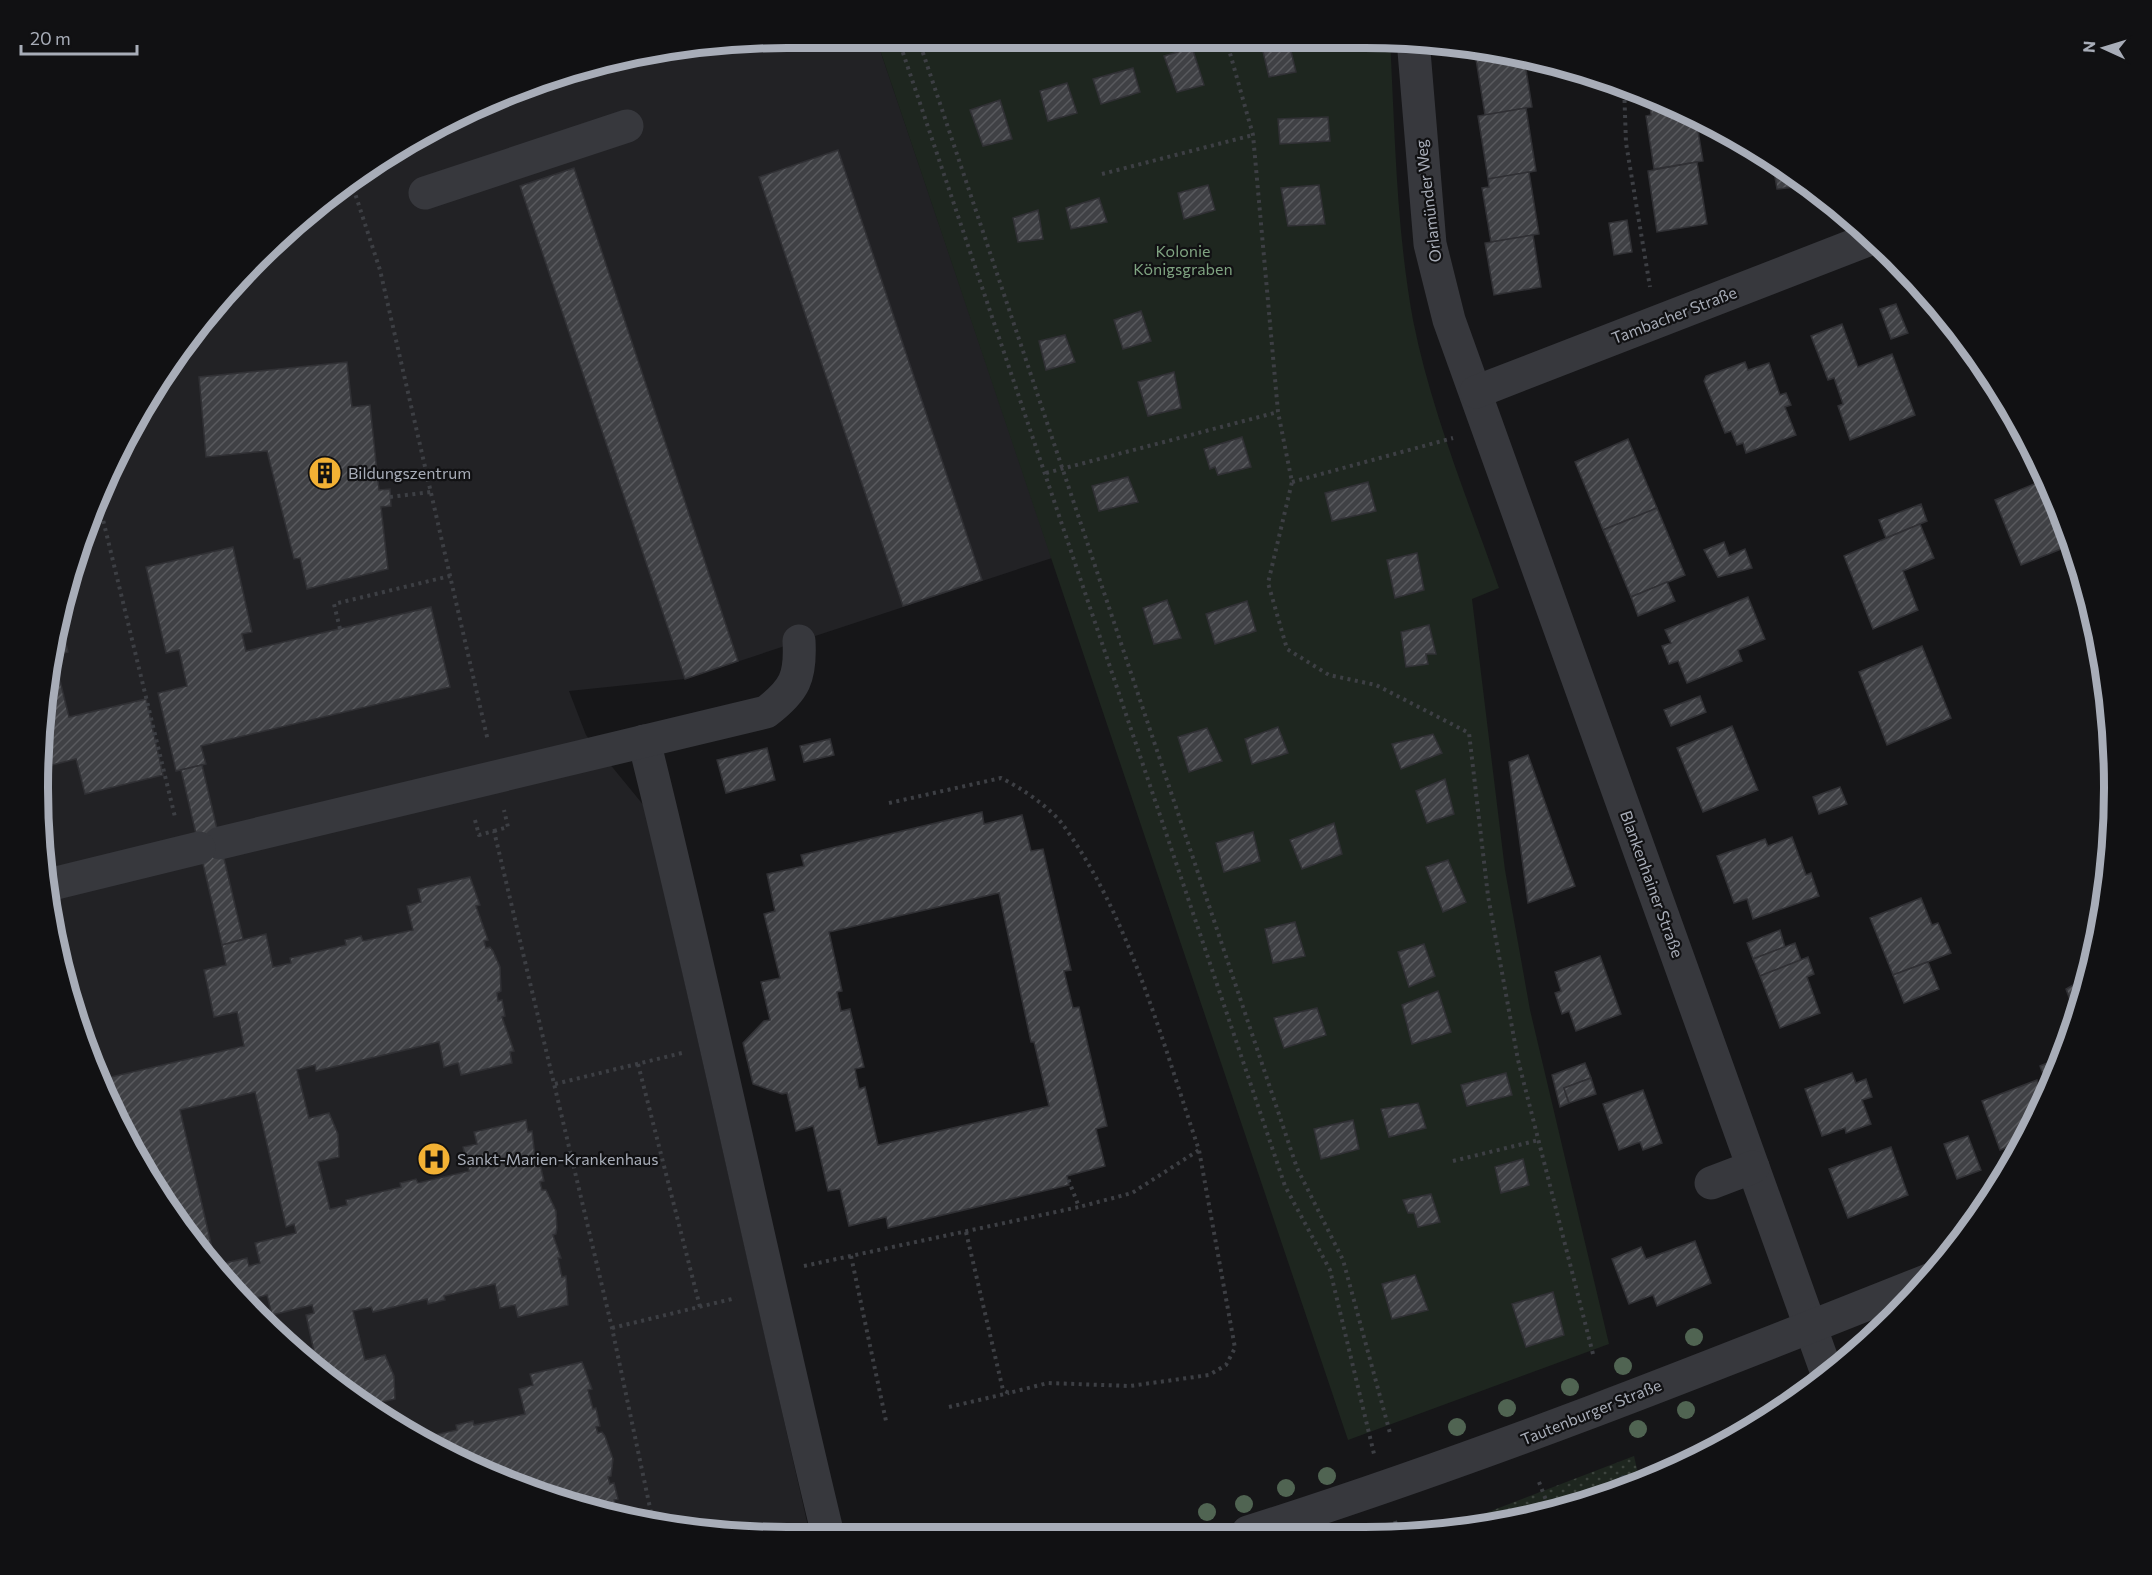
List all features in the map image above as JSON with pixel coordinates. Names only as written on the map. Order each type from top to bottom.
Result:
[{"type":"street","name":"Orlamünder Weg","points":[[1414,50],[1430,244],[1449,320],[1476,392]]},
{"type":"street","points":[[425,193],[627,126]]},
{"type":"street","name":"Tambacher Straße","points":[[1476,392],[1863,242]]},
{"type":"street","name":"Blankenhainer Straße","points":[[1476,392],[1824,1366]]},
{"type":"street","points":[[54,884],[766,712],[780,701],[801,667],[799,641]]},
{"type":"street","points":[[644,741],[674,857],[714,1045],[826,1527]]},
{"type":"street","points":[[1711,1183],[1753,1167]]},
{"type":"street","name":"Tautenburger Straße","points":[[1264,1527],[1385,1489],[1520,1441],[1909,1287]]},
{"type":"path","points":[[901,48],[1284,1186],[1330,1270],[1369,1437]]},
{"type":"path","points":[[921,48],[1297,1168],[1343,1260],[1390,1433]]},
{"type":"path","points":[[1229,48],[1253,135],[1278,412],[1292,483],[1268,583],[1287,649],[1329,675],[1376,685],[1469,733],[1488,896],[1518,1060],[1594,1358]]},
{"type":"path","points":[[1624,95],[1626,143],[1650,289]]},
{"type":"path","points":[[1102,174],[1253,135]]},
{"type":"path","points":[[354,189],[380,270],[450,576],[482,782],[479,835],[508,827],[482,782]]},
{"type":"path","points":[[1046,473],[1278,412]]},
{"type":"path","points":[[1292,483],[1453,437]]},
{"type":"path","points":[[390,497],[431,492]]},
{"type":"path","points":[[102,511],[201,848]]},
{"type":"path","points":[[340,629],[334,604],[450,576]]},
{"type":"path","points":[[888,803],[1001,778],[1017,786],[1062,823],[1108,902],[1145,987],[1199,1150],[1235,1348],[1226,1365],[1209,1375],[1130,1386],[1048,1383],[949,1407]]},
{"type":"path","points":[[494,831],[612,1328],[651,1514]]},
{"type":"path","points":[[555,1084],[714,1045]]},
{"type":"path","points":[[638,1064],[700,1307]]},
{"type":"path","points":[[1453,1161],[1539,1140]]},
{"type":"path","points":[[612,1328],[700,1307],[851,1256],[1079,1207],[1132,1193],[1199,1150]]},
{"type":"path","points":[[1067,1176],[1079,1207]]},
{"type":"path","points":[[966,1232],[1003,1390],[1009,1394]]},
{"type":"path","points":[[851,1256],[886,1421]]},
{"type":"path","points":[[1539,1482],[1547,1504]]},
{"type":"shaded area","points":[[788,48],[879,48],[1052,558],[685,679],[569,691],[586,735],[645,807],[808,1527],[691,1521],[643,1513],[550,1488],[505,1471],[460,1451],[377,1402],[337,1374],[265,1310],[201,1238],[147,1157],[124,1115],[87,1025],[62,932],[54,884],[48,788],[50,739],[54,691],[73,596],[87,550],[124,460],[147,418],[201,337],[265,265],[337,201],[418,147],[460,124],[550,87],[596,73],[691,54]]},
{"type":"green space","name":"Kolonie Königsgraben","points":[[879,48],[1390,49],[1400,215],[1413,320],[1440,422],[1499,588],[1472,599],[1505,870],[1530,1010],[1609,1344],[1348,1440]]},
{"type":"green space","points":[[1634,1456],[1638,1474],[1556,1502],[1468,1520]]},
{"type":"building","points":[[1178,48],[1192,48],[1204,85],[1177,92],[1164,56],[1178,52]]},
{"type":"building","points":[[1262,48],[1290,48],[1296,72],[1269,77]]},
{"type":"building","points":[[1476,56],[1525,66],[1532,107],[1485,115]]},
{"type":"building","points":[[1133,68],[1140,92],[1101,104],[1093,79]]},
{"type":"building","points":[[1067,83],[1077,113],[1048,121],[1040,91]]},
{"type":"building","points":[[1000,100],[1012,139],[983,146],[970,110]]},
{"type":"building","points":[[1650,106],[1697,127],[1703,161],[1654,169],[1646,116],[1651,115]]},
{"type":"building","points":[[1526,108],[1536,171],[1488,179],[1478,116]]},
{"type":"building","points":[[1328,117],[1330,141],[1280,144],[1278,119]]},
{"type":"building","points":[[838,150],[982,580],[903,606],[759,177]]},
{"type":"building","points":[[1697,162],[1707,224],[1657,232],[1648,171]]},
{"type":"building","points":[[574,168],[738,661],[685,679],[520,186]]},
{"type":"building","points":[[1529,172],[1539,234],[1491,242],[1482,188],[1489,187],[1488,179]]},
{"type":"building","points":[[1774,173],[1794,187],[1777,189]]},
{"type":"building","points":[[1208,185],[1215,210],[1184,219],[1178,193]]},
{"type":"building","points":[[1319,185],[1325,224],[1288,226],[1281,188]]},
{"type":"building","points":[[1099,198],[1107,222],[1071,229],[1066,208]]},
{"type":"building","points":[[1038,210],[1043,239],[1018,242],[1013,218]]},
{"type":"building","points":[[1627,220],[1632,252],[1614,255],[1609,223]]},
{"type":"building","points":[[1533,235],[1541,287],[1494,295],[1485,243]]},
{"type":"building","points":[[1896,304],[1908,333],[1891,339],[1880,309]]},
{"type":"building","points":[[1141,311],[1151,341],[1123,349],[1114,320]]},
{"type":"building","points":[[1842,324],[1858,367],[1892,354],[1915,415],[1850,440],[1838,406],[1843,404],[1834,378],[1828,380],[1811,336]]},
{"type":"building","points":[[1947,332],[1954,342],[1951,343]]},
{"type":"building","points":[[1065,335],[1075,362],[1046,370],[1039,341]]},
{"type":"building","name":"Bildungszentrum","points":[[347,362],[352,407],[370,405],[379,490],[390,489],[391,506],[381,507],[388,569],[307,589],[300,558],[294,559],[267,451],[206,457],[199,377]]},
{"type":"building","points":[[1745,362],[1748,370],[1769,363],[1780,395],[1786,393],[1791,405],[1785,407],[1796,435],[1746,453],[1743,443],[1737,445],[1731,431],[1725,433],[1704,381],[1706,376]]},
{"type":"building","points":[[1174,372],[1181,408],[1148,416],[1138,382]]},
{"type":"building","points":[[1242,437],[1251,467],[1218,475],[1215,467],[1210,469],[1204,449]]},
{"type":"building","points":[[1628,439],[1657,508],[1603,530],[1575,462]]},
{"type":"building","points":[[1128,477],[1138,502],[1099,511],[1092,486]]},
{"type":"building","points":[[1368,482],[1376,511],[1332,521],[1325,493]]},
{"type":"building","points":[[2038,482],[2064,548],[2021,565],[1995,500]]},
{"type":"building","points":[[1921,504],[1927,521],[1886,538],[1879,520]]},
{"type":"building","points":[[1657,508],[1685,575],[1631,597],[1603,530]]},
{"type":"building","points":[[1920,524],[1934,558],[1903,571],[1918,610],[1873,629],[1844,556]]},
{"type":"building","points":[[1724,542],[1729,556],[1745,549],[1752,568],[1718,577],[1704,550]]},
{"type":"building","points":[[233,547],[252,632],[242,634],[246,651],[431,607],[450,687],[201,746],[206,764],[176,771],[158,693],[187,686],[179,650],[166,653],[146,567]]},
{"type":"building","points":[[1417,553],[1424,590],[1395,598],[1387,560]]},
{"type":"building","points":[[1667,582],[1675,601],[1638,616],[1631,597]]},
{"type":"building","points":[[1748,597],[1765,639],[1738,650],[1742,661],[1687,683],[1678,661],[1669,664],[1662,646],[1671,643],[1665,630]]},
{"type":"building","points":[[1167,600],[1181,638],[1154,644],[1143,608]]},
{"type":"building","points":[[1247,601],[1256,631],[1215,644],[1206,614]]},
{"type":"building","points":[[1429,625],[1436,654],[1426,654],[1428,664],[1406,667],[1401,632]]},
{"type":"building","points":[[64,635],[68,652],[60,654]]},
{"type":"building","points":[[1922,646],[1951,718],[1887,745],[1859,672]]},
{"type":"building","points":[[57,670],[69,717],[146,699],[163,775],[85,794],[76,759],[49,766]]},
{"type":"building","points":[[1700,696],[1706,712],[1671,726],[1664,710]]},
{"type":"building","points":[[1732,726],[1758,790],[1703,812],[1677,748]]},
{"type":"building","points":[[1278,727],[1288,753],[1252,764],[1245,739]]},
{"type":"building","points":[[1207,728],[1222,761],[1189,772],[1178,737]]},
{"type":"building","points":[[1433,734],[1442,753],[1401,769],[1392,744]]},
{"type":"building","points":[[830,739],[834,755],[804,762],[800,746]]},
{"type":"building","points":[[767,748],[775,780],[726,793],[717,760]]},
{"type":"building","points":[[1528,755],[1575,886],[1528,903],[1509,762]]},
{"type":"building","points":[[202,765],[243,939],[222,945],[181,770]]},
{"type":"building","points":[[1445,779],[1454,814],[1427,823],[1416,791]]},
{"type":"building","points":[[1840,787],[1847,804],[1819,814],[1813,797]]},
{"type":"building","points":[[982,812],[984,824],[1022,815],[1031,851],[1043,849],[1071,970],[1064,971],[1073,1008],[1079,1007],[1107,1126],[1096,1129],[1105,1166],[1067,1176],[1069,1185],[888,1228],[886,1217],[849,1226],[840,1189],[828,1191],[813,1126],[796,1131],[787,1093],[782,1094],[753,1084],[743,1043],[764,1021],[770,1020],[761,982],[780,978],[764,914],[775,911],[767,874],[804,866],[801,855]],"holes":[[[999,893],[1031,1042],[1034,1042],[1049,1106],[878,1145],[865,1087],[859,1089],[855,1069],[864,1067],[850,1009],[841,1011],[837,992],[842,991],[829,932]]]},
{"type":"building","points":[[1334,823],[1342,854],[1302,869],[1290,840]]},
{"type":"building","points":[[1253,832],[1260,861],[1224,872],[1216,843]]},
{"type":"building","points":[[1792,837],[1806,875],[1811,873],[1819,896],[1753,919],[1747,899],[1734,903],[1717,856],[1765,839],[1768,846]]},
{"type":"building","points":[[1448,860],[1466,902],[1443,912],[1426,867]]},
{"type":"building","points":[[470,877],[480,905],[476,906],[488,940],[484,941],[486,948],[490,947],[493,951],[500,967],[501,991],[497,993],[498,1001],[502,1000],[505,1016],[502,1017],[514,1051],[510,1052],[512,1063],[461,1075],[458,1063],[444,1067],[439,1042],[316,1071],[315,1065],[297,1070],[309,1118],[329,1113],[338,1134],[339,1157],[318,1162],[330,1209],[347,1205],[346,1200],[401,1187],[400,1183],[416,1179],[418,1183],[469,1171],[463,1147],[477,1144],[474,1132],[526,1120],[528,1132],[532,1131],[536,1165],[540,1164],[544,1181],[540,1182],[542,1190],[546,1190],[556,1211],[557,1228],[556,1234],[553,1235],[561,1258],[558,1258],[562,1277],[566,1276],[568,1305],[518,1317],[515,1305],[500,1308],[495,1284],[444,1296],[445,1300],[428,1304],[427,1299],[373,1312],[371,1307],[353,1311],[365,1360],[385,1355],[394,1376],[395,1399],[378,1403],[315,1355],[306,1315],[314,1313],[312,1305],[272,1315],[267,1295],[256,1298],[257,1302],[222,1264],[247,1258],[249,1266],[260,1263],[255,1243],[296,1233],[294,1224],[286,1227],[255,1092],[180,1110],[213,1252],[173,1198],[147,1157],[124,1115],[107,1078],[244,1046],[237,1012],[214,1017],[204,970],[226,965],[222,945],[266,934],[273,967],[291,963],[290,958],[346,945],[345,940],[361,936],[363,941],[413,930],[407,906],[421,902],[418,889]]},
{"type":"building","points":[[1921,898],[1932,925],[1938,923],[1951,953],[1893,975],[1870,918]]},
{"type":"building","points":[[1295,922],[1305,956],[1273,963],[1265,929]]},
{"type":"building","points":[[1780,930],[1785,947],[1753,959],[1747,943]]},
{"type":"building","points":[[1795,943],[1801,960],[1760,976],[1753,959]]},
{"type":"building","points":[[1424,944],[1435,976],[1409,987],[1398,952]]},
{"type":"building","points":[[1600,956],[1621,1014],[1576,1031],[1569,1011],[1562,1014],[1555,993],[1561,991],[1555,972]]},
{"type":"building","points":[[1808,957],[1814,974],[1807,977],[1820,1013],[1780,1028],[1760,976]]},
{"type":"building","points":[[1928,962],[1939,989],[1904,1003],[1893,975]]},
{"type":"building","points":[[2078,982],[2071,1004],[2066,989]]},
{"type":"building","points":[[1438,991],[1451,1032],[1412,1044],[1402,1005]]},
{"type":"building","points":[[1317,1008],[1326,1035],[1284,1048],[1274,1018]]},
{"type":"building","points":[[2051,1062],[2045,1078],[2040,1066]]},
{"type":"building","points":[[1585,1063],[1591,1078],[1564,1088],[1569,1103],[1560,1107],[1552,1075]]},
{"type":"building","points":[[1506,1073],[1512,1095],[1467,1106],[1461,1085]]},
{"type":"building","points":[[1852,1073],[1856,1083],[1866,1079],[1872,1097],[1862,1100],[1871,1124],[1846,1133],[1845,1128],[1822,1136],[1805,1089]]},
{"type":"building","points":[[1591,1078],[1596,1094],[1569,1103],[1564,1088]]},
{"type":"building","points":[[2037,1080],[2040,1088],[2011,1146],[2000,1150],[1982,1101]]},
{"type":"building","points":[[1643,1090],[1662,1143],[1643,1150],[1640,1142],[1619,1150],[1603,1104]]},
{"type":"building","points":[[1418,1103],[1426,1128],[1389,1137],[1381,1109]]},
{"type":"building","points":[[1353,1120],[1359,1149],[1321,1159],[1314,1129]]},
{"type":"building","points":[[1968,1136],[1981,1170],[1957,1179],[1944,1144]]},
{"type":"building","points":[[1891,1147],[1908,1195],[1848,1218],[1829,1169]]},
{"type":"building","points":[[1523,1159],[1529,1185],[1501,1193],[1495,1167]]},
{"type":"building","points":[[1431,1194],[1440,1222],[1418,1227],[1414,1213],[1408,1213],[1403,1200]]},
{"type":"building","points":[[1695,1241],[1711,1283],[1657,1306],[1653,1295],[1629,1304],[1612,1259],[1641,1247],[1646,1259]]},
{"type":"building","points":[[1415,1275],[1428,1310],[1392,1319],[1382,1284]]},
{"type":"building","points":[[1553,1292],[1564,1335],[1526,1347],[1512,1304]]},
{"type":"building","points":[[582,1362],[592,1389],[588,1390],[593,1409],[596,1408],[600,1426],[596,1427],[598,1433],[602,1432],[605,1436],[613,1459],[611,1476],[608,1477],[610,1484],[614,1483],[618,1499],[614,1500],[615,1506],[550,1488],[505,1471],[432,1435],[457,1430],[456,1425],[473,1421],[474,1425],[525,1414],[519,1389],[533,1385],[530,1374]]},
{"type":"place","name":"Bildungszentrum","points":[[325,473]]},
{"type":"place","name":"Sankt-Marien-Krankenhaus","points":[[434,1159]]}]
